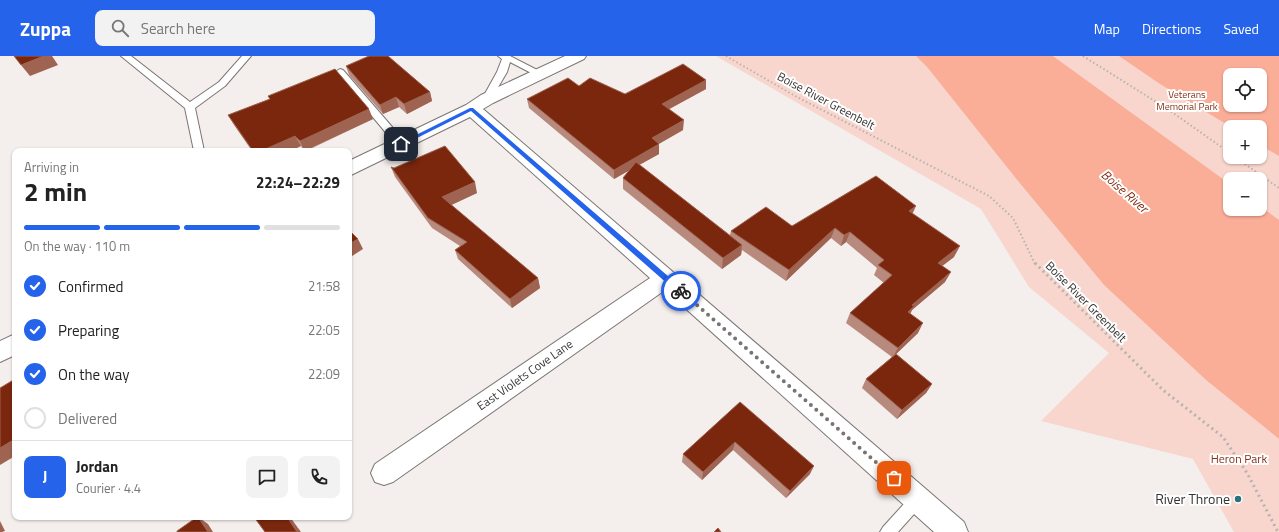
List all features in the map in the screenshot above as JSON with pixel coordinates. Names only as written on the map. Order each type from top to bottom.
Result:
[{"type":"street","points":[[352,168],[578,56]]},
{"type":"street","points":[[479,104],[666,278],[954,532]]},
{"type":"street","name":"East Violets Cove Lane","points":[[384,473],[666,278]]},
{"type":"street","points":[[0,352],[12,346]]},
{"type":"lane","points":[[126,56],[190,107],[198,148]]},
{"type":"lane","points":[[190,107],[222,84],[247,56]]},
{"type":"lane","points":[[479,104],[502,72],[504,57],[540,74]]},
{"type":"lane","points":[[340,72],[401,144]]},
{"type":"lane","points":[[888,532],[918,499]]},
{"type":"path","name":"Boise River Greenbelt","points":[[726,56],[797,97],[989,196],[1013,218],[1036,265],[1163,390],[1222,437],[1246,473],[1278,532]]},
{"type":"path","points":[[1083,56],[1166,108],[1223,148]]},
{"type":"path","points":[[1245,164],[1279,188]]},
{"type":"green space","name":"Heron Park","points":[[716,56],[916,56],[927,67],[1018,181],[1104,285],[1206,380],[1279,439],[1279,532],[1234,532],[1193,459],[1041,421],[1109,353],[1029,287],[981,209]]},
{"type":"green space","name":"Veterans Memorial Park","points":[[1053,56],[1279,56],[1279,220],[1267,211],[1267,172],[1223,172],[1223,179]]},
{"type":"water","name":"Boise River","points":[[916,56],[1053,56],[1223,179],[1223,216],[1267,216],[1267,211],[1279,220],[1279,439],[1206,380],[1104,285],[1018,181],[927,67]]},
{"type":"water","points":[[1119,56],[1279,56],[1279,156],[1267,149],[1267,120],[1223,120],[1223,122],[1160,84]]},
{"type":"building","points":[[14,56],[44,56],[21,65]]},
{"type":"building","points":[[369,56],[388,56],[430,92],[404,104],[396,97],[380,105],[346,66]]},
{"type":"building","points":[[683,64],[706,80],[662,104],[684,120],[652,138],[659,144],[614,170],[527,99],[568,78],[579,86],[590,78],[625,94]]},
{"type":"building","points":[[335,69],[369,109],[300,141],[295,136],[268,148],[251,148],[228,115],[270,99],[268,96]]},
{"type":"building","points":[[445,146],[475,182],[442,197],[538,278],[510,299],[455,250],[467,242],[428,218],[391,167],[394,168]]},
{"type":"building","points":[[636,162],[742,245],[723,258],[623,178]]},
{"type":"building","points":[[876,176],[916,206],[909,211],[960,246],[938,263],[951,272],[912,305],[914,306],[908,312],[923,323],[898,348],[850,313],[892,275],[878,265],[884,260],[850,232],[844,235],[835,228],[789,270],[731,231],[766,207],[792,226]]},
{"type":"building","points":[[352,233],[358,239],[352,242]]},
{"type":"building","points":[[896,354],[932,384],[902,410],[866,379]]},
{"type":"building","points":[[12,381],[12,441],[0,448],[0,388]]},
{"type":"building","points":[[740,402],[814,466],[790,491],[735,442],[703,472],[683,454]]},
{"type":"building","points":[[193,520],[200,520],[208,532],[177,532]]},
{"type":"building","points":[[256,520],[289,520],[297,532],[265,532]]},
{"type":"building","points":[[718,528],[721,532],[714,532]]},
{"type":"way so far","points":[[681,291],[894,478]]},
{"type":"place","name":"River Throne","points":[[1238,499]]},
{"type":"route","points":[[401,144],[472,109],[681,291]]}]
